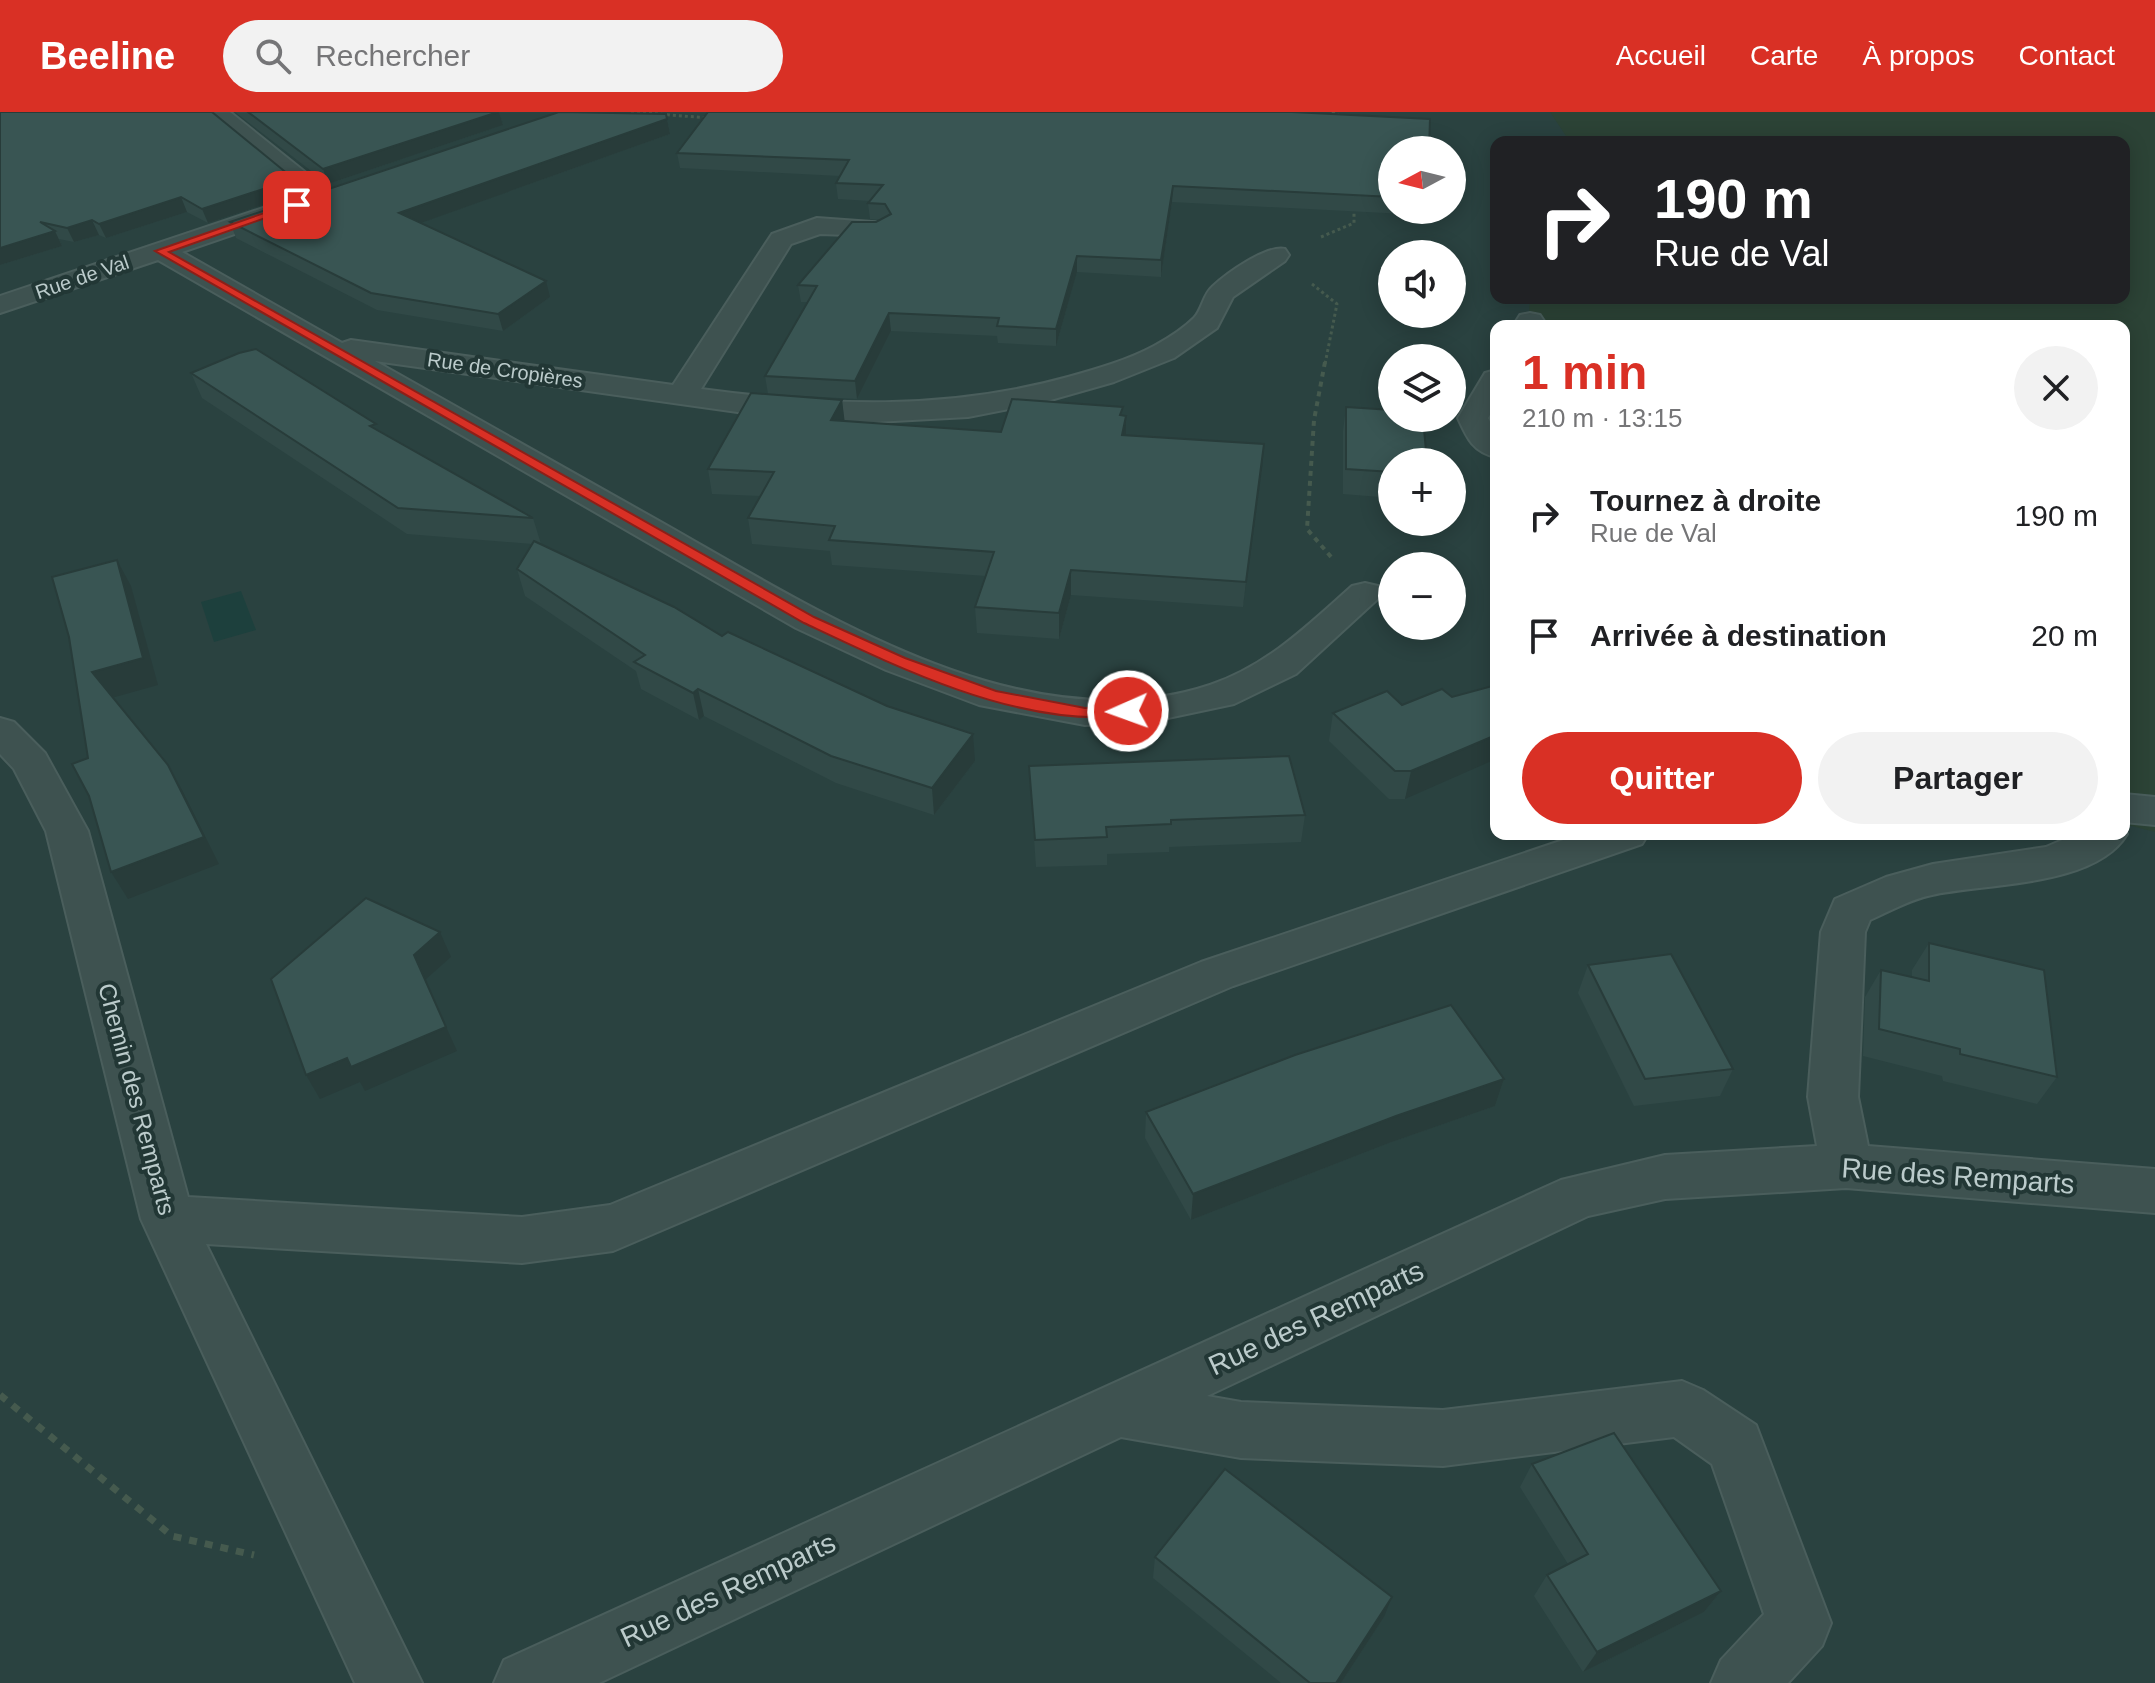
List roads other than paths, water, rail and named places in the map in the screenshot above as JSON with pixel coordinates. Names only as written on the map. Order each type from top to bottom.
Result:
[{"type":"street","points":[[216,112],[323,196]]},
{"type":"street","name":"Rue de Val","points":[[0,305],[353,186]]},
{"type":"street","points":[[682,395],[781,239],[817,226],[877,228]]},
{"type":"street","points":[[160,251],[809,620],[899,662],[993,696],[1085,713],[1149,710],[1220,695],[1283,666],[1365,594]]},
{"type":"street","name":"Rue de Cropières","points":[[328,346],[788,410],[875,413],[968,408],[1040,394],[1104,376],[1164,352],[1207,322],[1221,293],[1276,255]]},
{"type":"street","points":[[1490,389],[1473,418],[1483,439],[1490,444]]},
{"type":"street","name":"Chemin des Remparts","points":[[0,731],[31,762],[67,831],[167,1219],[389,1683]]},
{"type":"street","points":[[167,1219],[522,1240],[613,1228],[1217,974],[1609,840]]},
{"type":"street","points":[[1846,1166],[1833,1097],[1843,932],[1851,910],[1889,892],[1932,879],[2041,862],[2088,849],[2099,840]]},
{"type":"street","name":"Rue des Remparts","points":[[527,1683],[1579,1196],[1665,1177],[1846,1166],[2155,1191]]},
{"type":"street","points":[[1119,1409],[1241,1430],[1443,1438],[1682,1409],[1735,1445],[1799,1623],[1744,1683]]}]
